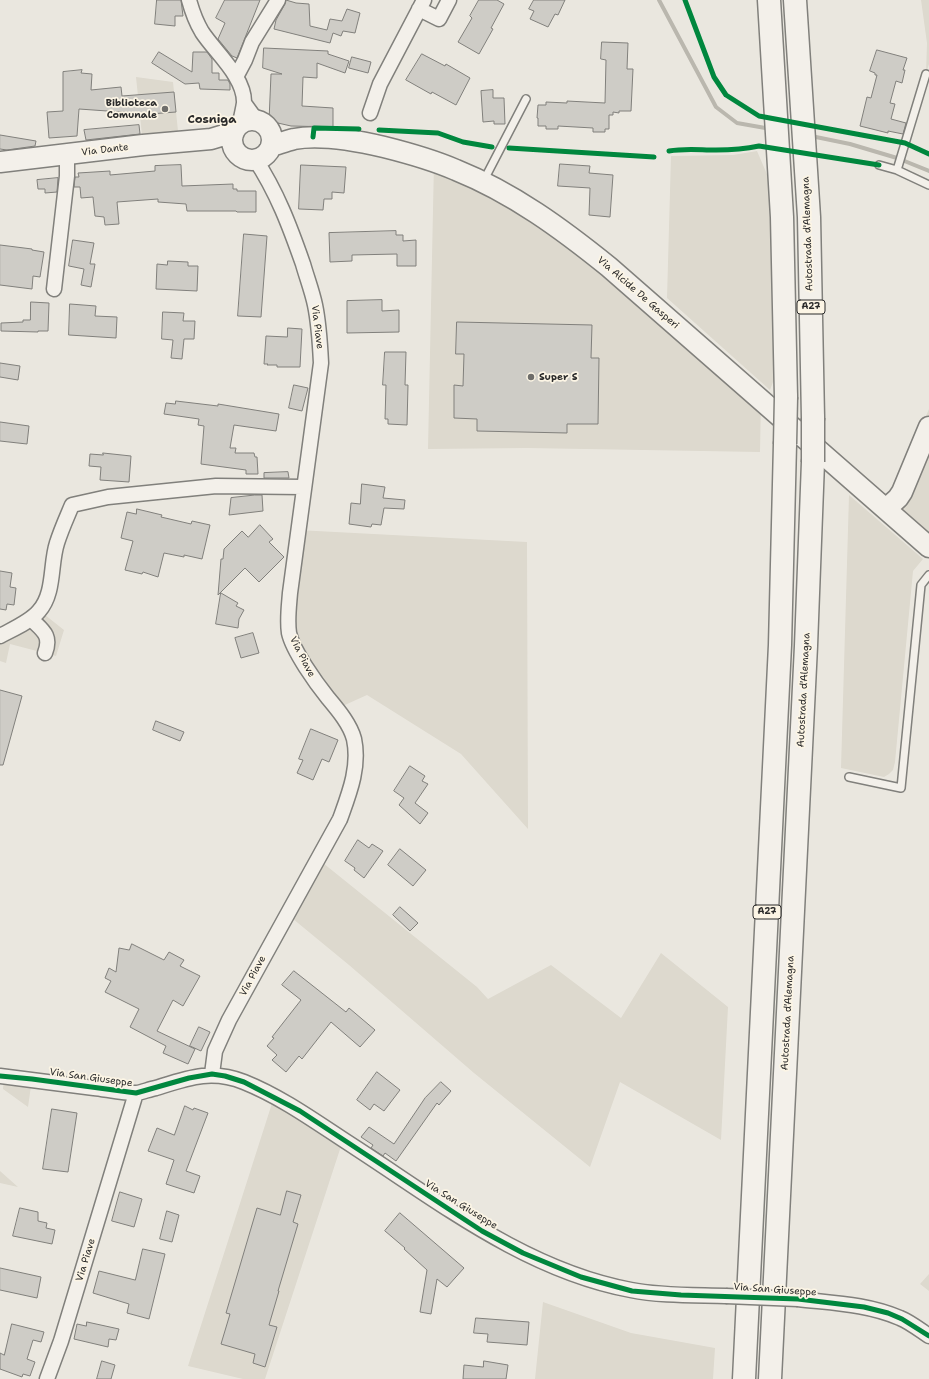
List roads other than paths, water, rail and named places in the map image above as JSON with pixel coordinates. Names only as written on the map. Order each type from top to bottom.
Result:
[{"type":"highway","name":"A27","points":[[744,1379],[780,645],[786,397],[781,197],[769,0]]},
{"type":"highway","name":"Autostrada d'Alemagna","points":[[770,1379],[805,669],[813,462],[808,197],[795,0]]},
{"type":"street","points":[[189,0],[192,14],[202,32],[236,77],[252,42],[278,0]]},
{"type":"street","points":[[370,113],[380,84],[422,4],[439,19],[449,0]]},
{"type":"street","name":"Via Piave","points":[[212,1074],[216,1051],[230,1020],[333,832],[348,798],[354,775],[356,752],[353,738],[344,718],[315,683],[289,633],[288,617],[290,593],[303,487],[321,363],[319,333],[315,305],[302,263],[285,214],[269,180],[253,139],[242,92],[236,77]]},
{"type":"street","name":"Via Alcide De Gasperi","points":[[253,139],[294,139],[313,137],[354,141],[400,151],[456,170],[483,182],[536,212],[585,248],[642,296],[929,548]]},
{"type":"street","name":"Via Dante","points":[[0,162],[211,138],[253,139]]},
{"type":"street","points":[[54,289],[67,176],[67,154]]},
{"type":"street","points":[[886,509],[902,492],[927,436]]},
{"type":"street","points":[[0,636],[31,619],[40,611],[49,591],[57,544],[72,505],[108,497],[216,486],[303,487]]},
{"type":"street","points":[[31,619],[47,635],[48,645],[45,653]]},
{"type":"street","name":"Via San Giuseppe","points":[[0,1076],[136,1093],[189,1078],[212,1074],[225,1076],[244,1082],[300,1112],[482,1231],[553,1267],[581,1277],[632,1291],[681,1295],[798,1299],[864,1307],[888,1313],[902,1319],[929,1336]]},
{"type":"street","name":"Via Piave","points":[[47,1379],[61,1341],[136,1093]]},
{"type":"lane","points":[[897,170],[926,74]]},
{"type":"lane","points":[[483,182],[526,99]]},
{"type":"lane","points":[[880,165],[897,170],[929,185]]},
{"type":"lane","points":[[849,777],[901,788],[921,586],[929,575]]},
{"type":"waterway","points":[[659,0],[716,107],[737,123],[771,129]]},
{"type":"waterway","points":[[811,136],[850,144],[897,158],[929,171]]},
{"type":"place","name":"Biblioteca Comunale","points":[[165,109]]},
{"type":"place","name":"Super S","points":[[531,377]]},
{"type":"district","name":"Cosniga","points":[[212,120]]}]
